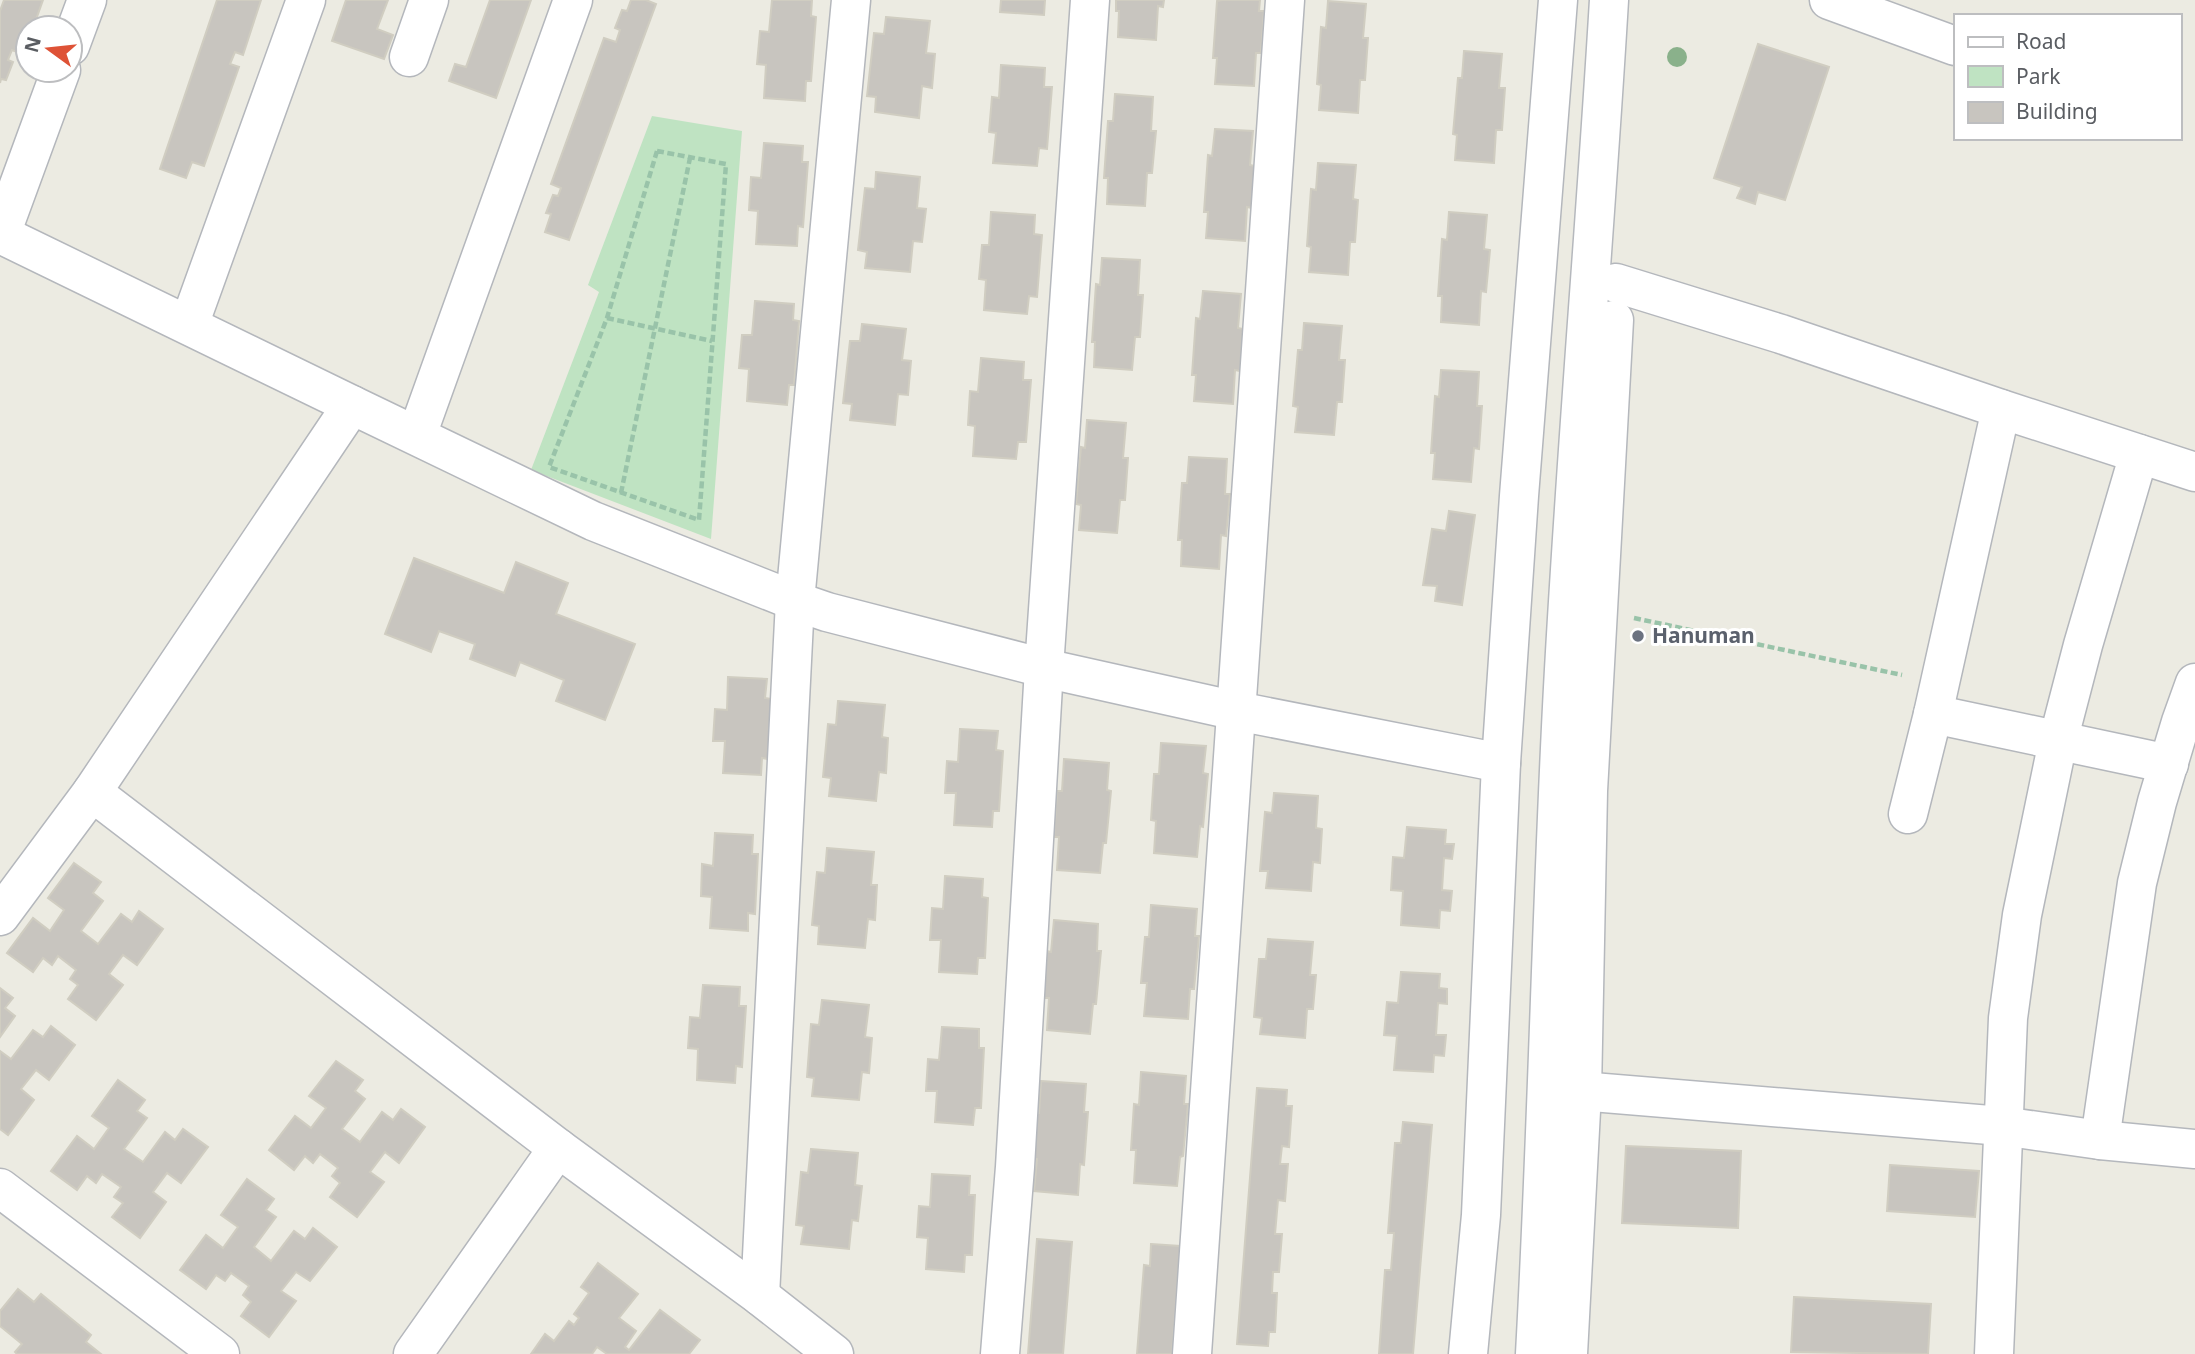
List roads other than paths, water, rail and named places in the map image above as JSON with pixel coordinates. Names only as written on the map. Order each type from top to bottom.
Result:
[{"type":"street","points":[[189,325],[306,0]]},
{"type":"street","points":[[409,57],[429,0]]},
{"type":"street","points":[[416,435],[573,0]]},
{"type":"street","points":[[760,1296],[795,601],[851,0]]},
{"type":"street","points":[[1000,1354],[1015,1167],[1044,668],[1090,0]]},
{"type":"street","points":[[1192,1354],[1285,0]]},
{"type":"street","points":[[1468,1354],[1481,1215],[1501,763],[1558,0]]},
{"type":"street","points":[[1568,1354],[1565,1090],[1550,970],[1564,667],[1609,0]]},
{"type":"street","points":[[1535,1354],[1565,1090],[1588,791],[1616,283],[1636,0]]},
{"type":"street","points":[[1829,0],[1954,46]]},
{"type":"street","points":[[56,84],[1,234],[352,405],[416,435],[616,510],[795,601],[827,612],[1044,668],[1237,711],[1501,763]]},
{"type":"street","points":[[1616,283],[1781,334],[2195,472]]},
{"type":"street","points":[[0,916],[92,792],[352,405]]},
{"type":"street","points":[[1908,814],[2001,409]]},
{"type":"street","points":[[1994,1354],[2008,1018],[2020,928],[2048,780],[2083,645],[2139,454]]},
{"type":"street","points":[[2100,1140],[2137,883],[2169,764],[2195,683]]},
{"type":"street","points":[[1936,699],[2058,741],[2169,764]]},
{"type":"street","points":[[92,792],[558,1148],[760,1296],[834,1354]]},
{"type":"street","points":[[1565,1090],[2002,1126],[2100,1140],[2195,1149]]},
{"type":"street","points":[[413,1354],[558,1148]]},
{"type":"street","points":[[0,1188],[220,1354]]},
{"type":"place","name":"Hanuman","points":[[1638,636]]}]
